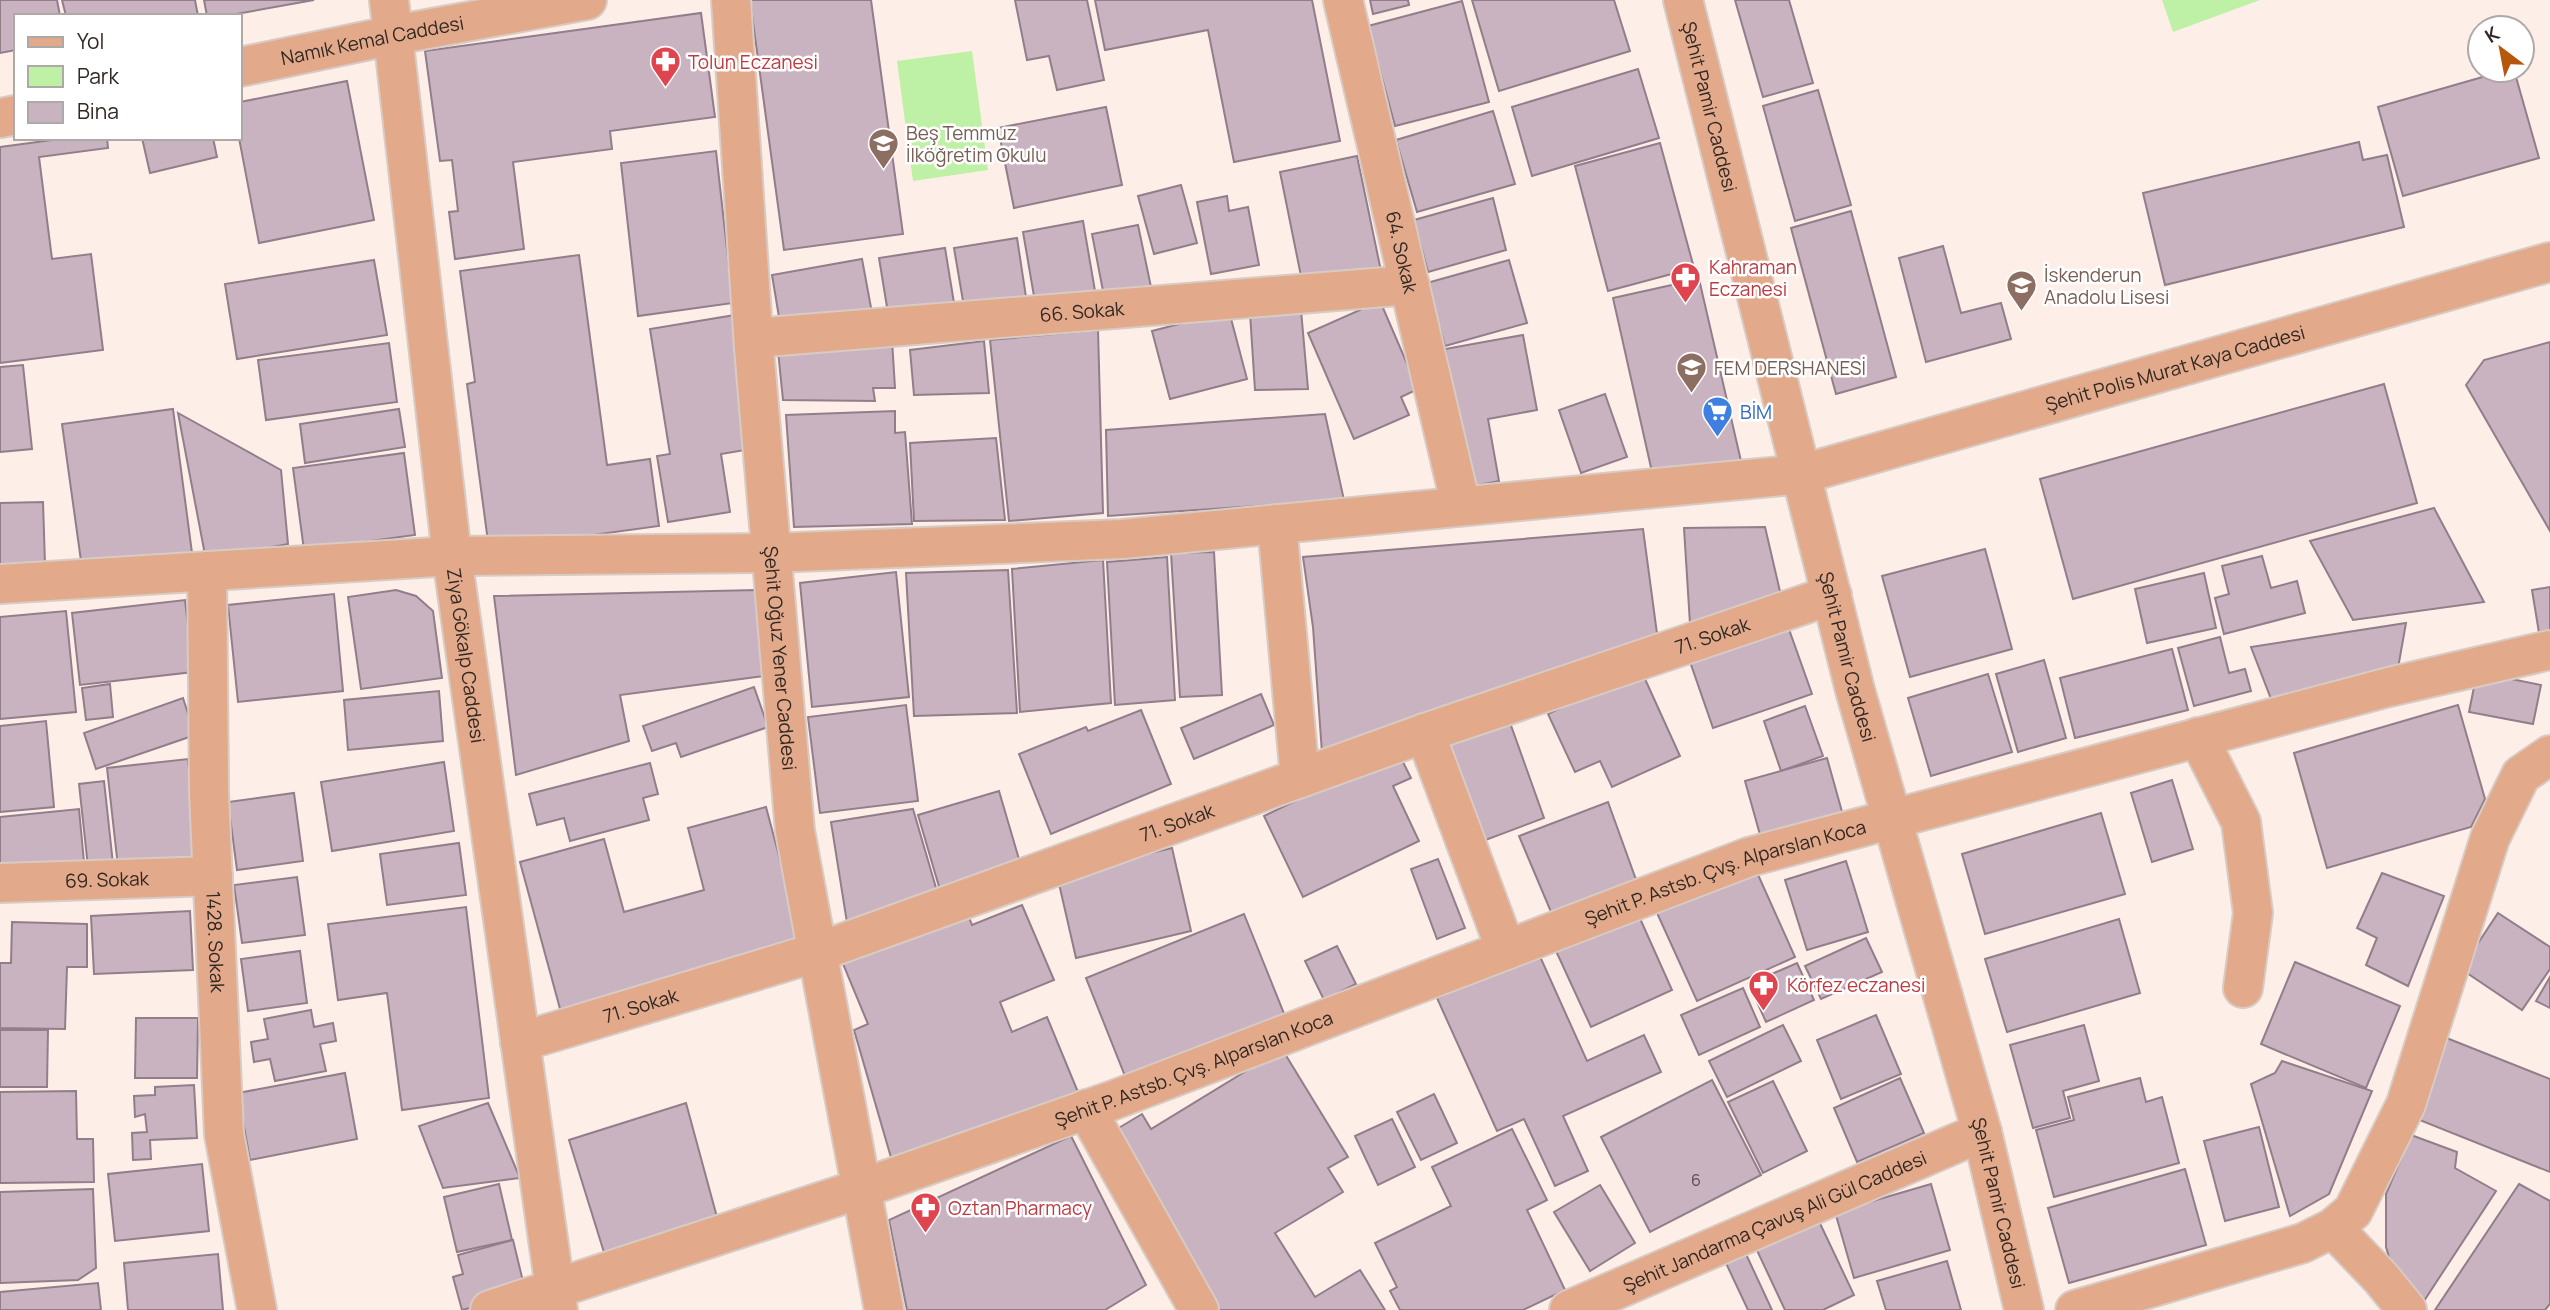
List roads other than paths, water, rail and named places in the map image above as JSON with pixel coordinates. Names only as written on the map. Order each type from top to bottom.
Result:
[{"type":"street","name":"Namık Kemal Caddesi","points":[[242,66],[391,17],[587,0]]},
{"type":"street","name":"Şehit Oğuz Yener Caddesi","points":[[731,0],[754,338],[794,831],[884,1310]]},
{"type":"street","name":"64. Sokak","points":[[1343,0],[1461,506]]},
{"type":"street","name":"Şehit Pamir Caddesi","points":[[1683,0],[1832,594],[1892,819],[1982,1132],[2024,1310]]},
{"type":"street","name":"Ziya Gökalp Caddesi","points":[[391,17],[452,556],[556,1298]]},
{"type":"street","name":"Şehit Polis Murat Kaya Caddesi","points":[[0,584],[452,556],[771,553],[1122,539],[1802,474],[2550,262]]},
{"type":"street","name":"66. Sokak","points":[[754,338],[1410,285]]},
{"type":"street","points":[[1277,524],[1300,778]]},
{"type":"street","name":"1428. Sokak","points":[[207,571],[213,876],[223,1135],[257,1310]]},
{"type":"street","name":"71. Sokak","points":[[520,1042],[818,952],[1425,733],[1832,594]]},
{"type":"street","name":"Şehit P. Astsb. Çvş. Alparslan Koca","points":[[490,1310],[556,1298],[1086,1109],[1749,858],[2389,687],[2550,650]]},
{"type":"street","points":[[1425,733],[1506,950]]},
{"type":"street","points":[[2198,737],[2241,822],[2253,913],[2244,988]]},
{"type":"street","points":[[2075,1310],[2303,1242],[2333,1228],[2353,1211],[2406,1104],[2490,838],[2521,775],[2550,755]]},
{"type":"street","name":"69. Sokak","points":[[0,883],[213,876]]},
{"type":"street","points":[[1086,1109],[1199,1310]]},
{"type":"street","name":"Şehit Jandarma Çavuş Ali Gül Caddesi","points":[[1569,1310],[1982,1132]]},
{"type":"street","points":[[2333,1228],[2381,1278],[2407,1310]]},
{"type":"place","name":"Tolun Eczanesi","points":[[665,89]]},
{"type":"place","name":"Beş Temmuz İlköğretim Okulu","points":[[883,171]]},
{"type":"place","name":"Kahraman Eczanesi","points":[[1686,305]]},
{"type":"place","name":"İskenderun Anadolu Lisesi","points":[[2021,313]]},
{"type":"place","name":"FEM DERSHANESİ","points":[[1691,395]]},
{"type":"place","name":"BİM","points":[[1717,439]]},
{"type":"place","name":"Körfez eczanesi","points":[[1764,1012]]},
{"type":"place","name":"Oztan Pharmacy","points":[[925,1235]]}]
